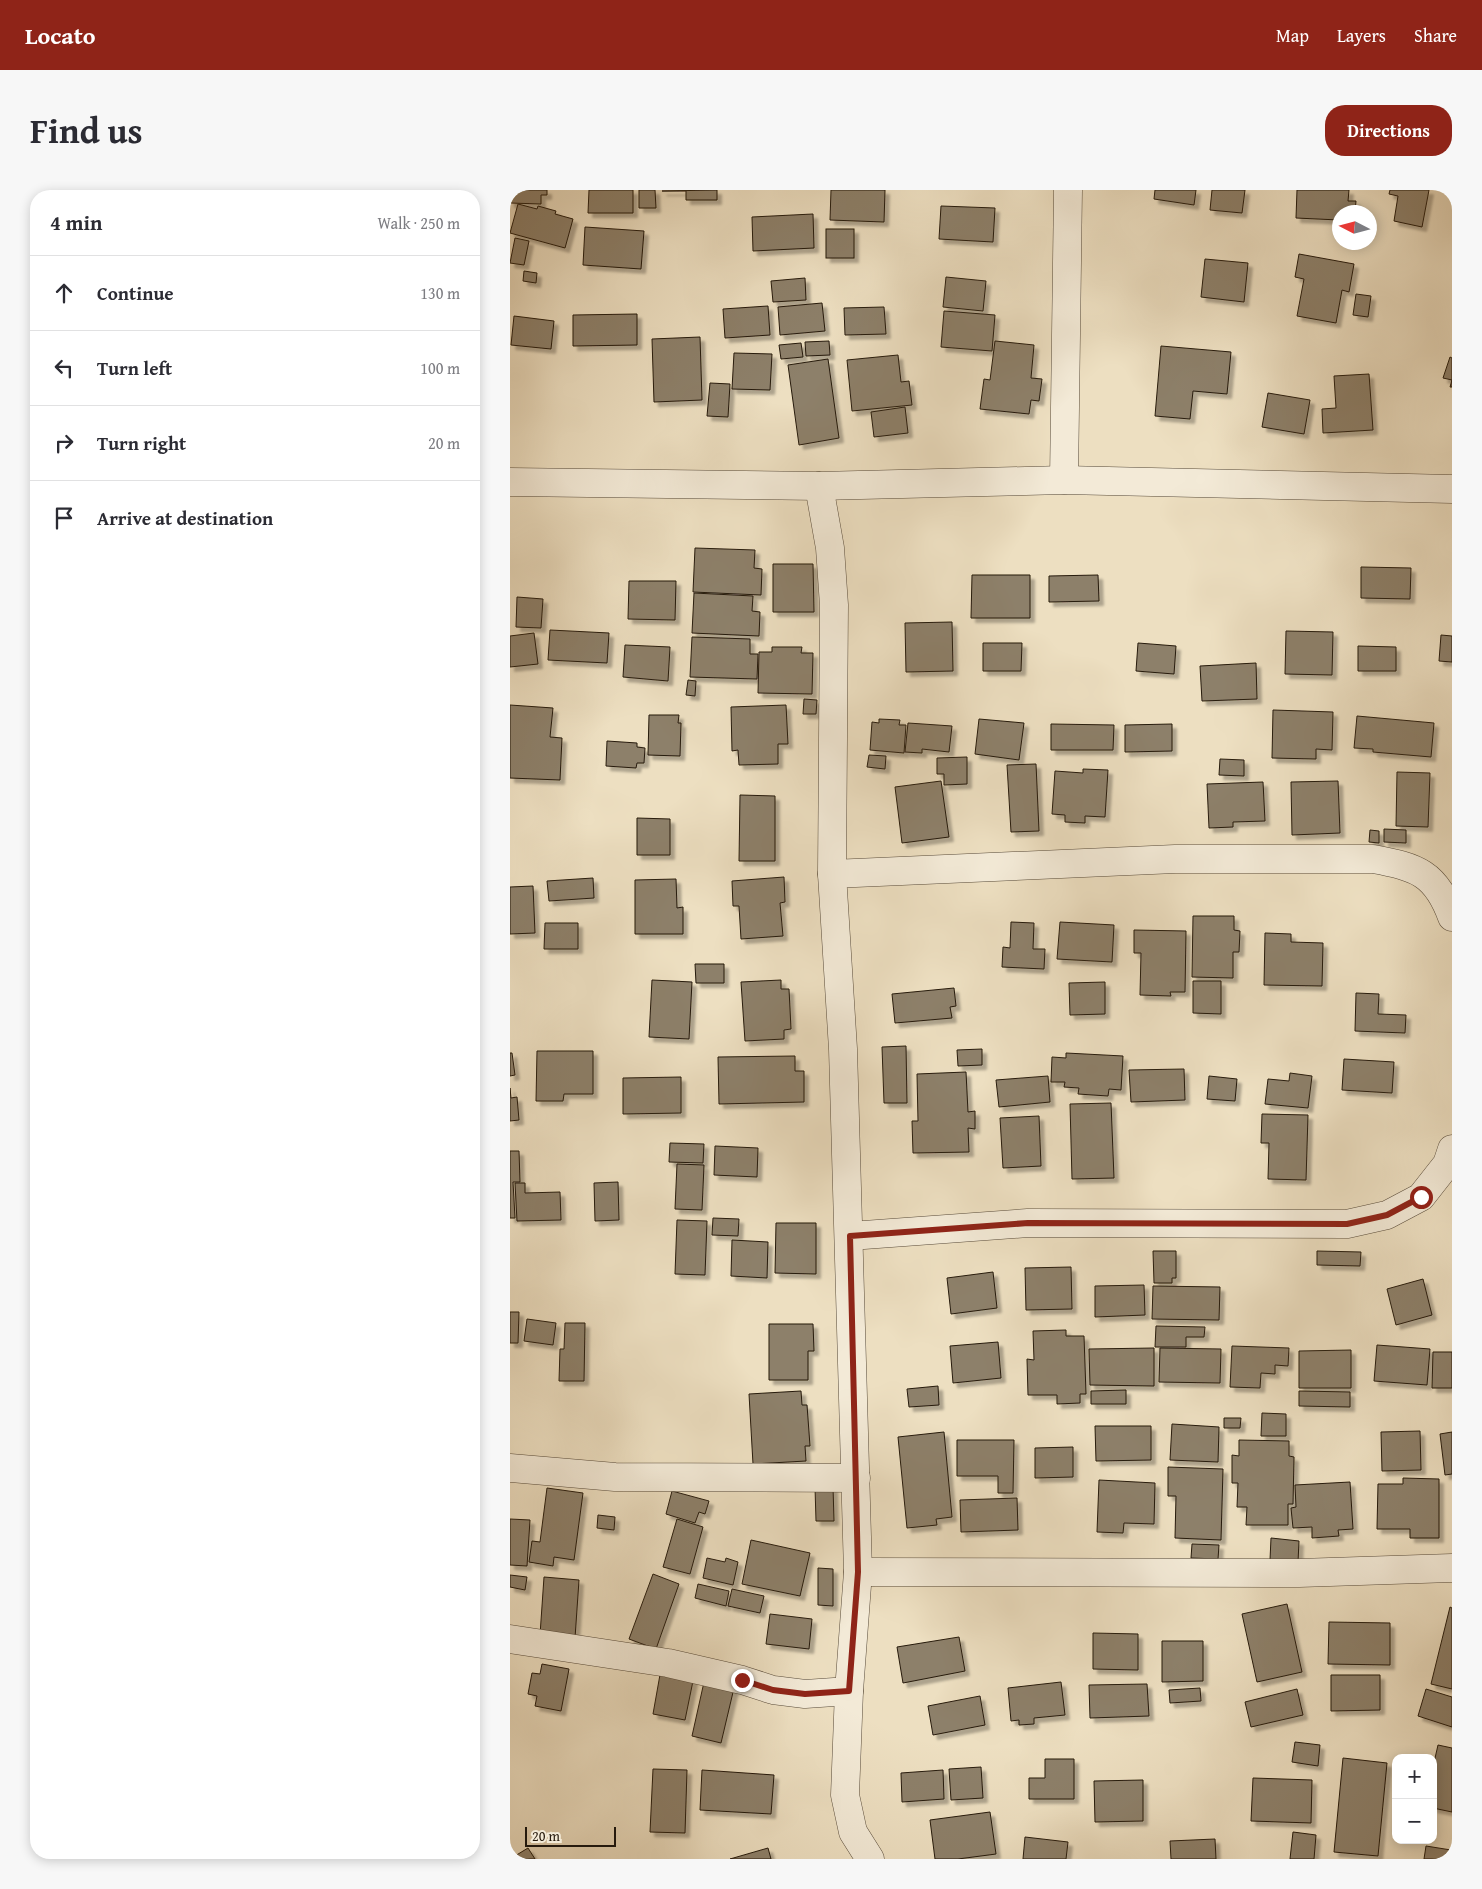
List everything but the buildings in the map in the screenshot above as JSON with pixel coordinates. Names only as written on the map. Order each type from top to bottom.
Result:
[{"type":"street","points":[[1064,480],[1068,190]]},
{"type":"street","points":[[510,482],[819,486],[1064,480],[1452,489]]},
{"type":"street","points":[[819,486],[830,548],[834,605],[832,874],[843,1049],[850,1236],[858,1572],[849,1691],[845,1795],[853,1832],[870,1859]]},
{"type":"street","points":[[832,874],[1175,859],[1373,859],[1400,864],[1428,876],[1445,899],[1452,918]]},
{"type":"street","points":[[850,1236],[1028,1223],[1347,1224],[1387,1215],[1421,1197],[1447,1164],[1452,1149]]},
{"type":"street","points":[[510,1468],[615,1476],[856,1478]]},
{"type":"street","points":[[858,1572],[1299,1573],[1452,1568]]},
{"type":"street","points":[[510,1639],[668,1663],[742,1680],[773,1690],[805,1694],[849,1691]]},
{"type":"route","points":[[742,1680],[773,1690],[805,1694],[849,1691],[858,1572],[850,1236],[1028,1223],[1347,1224],[1387,1215],[1421,1197]]}]
